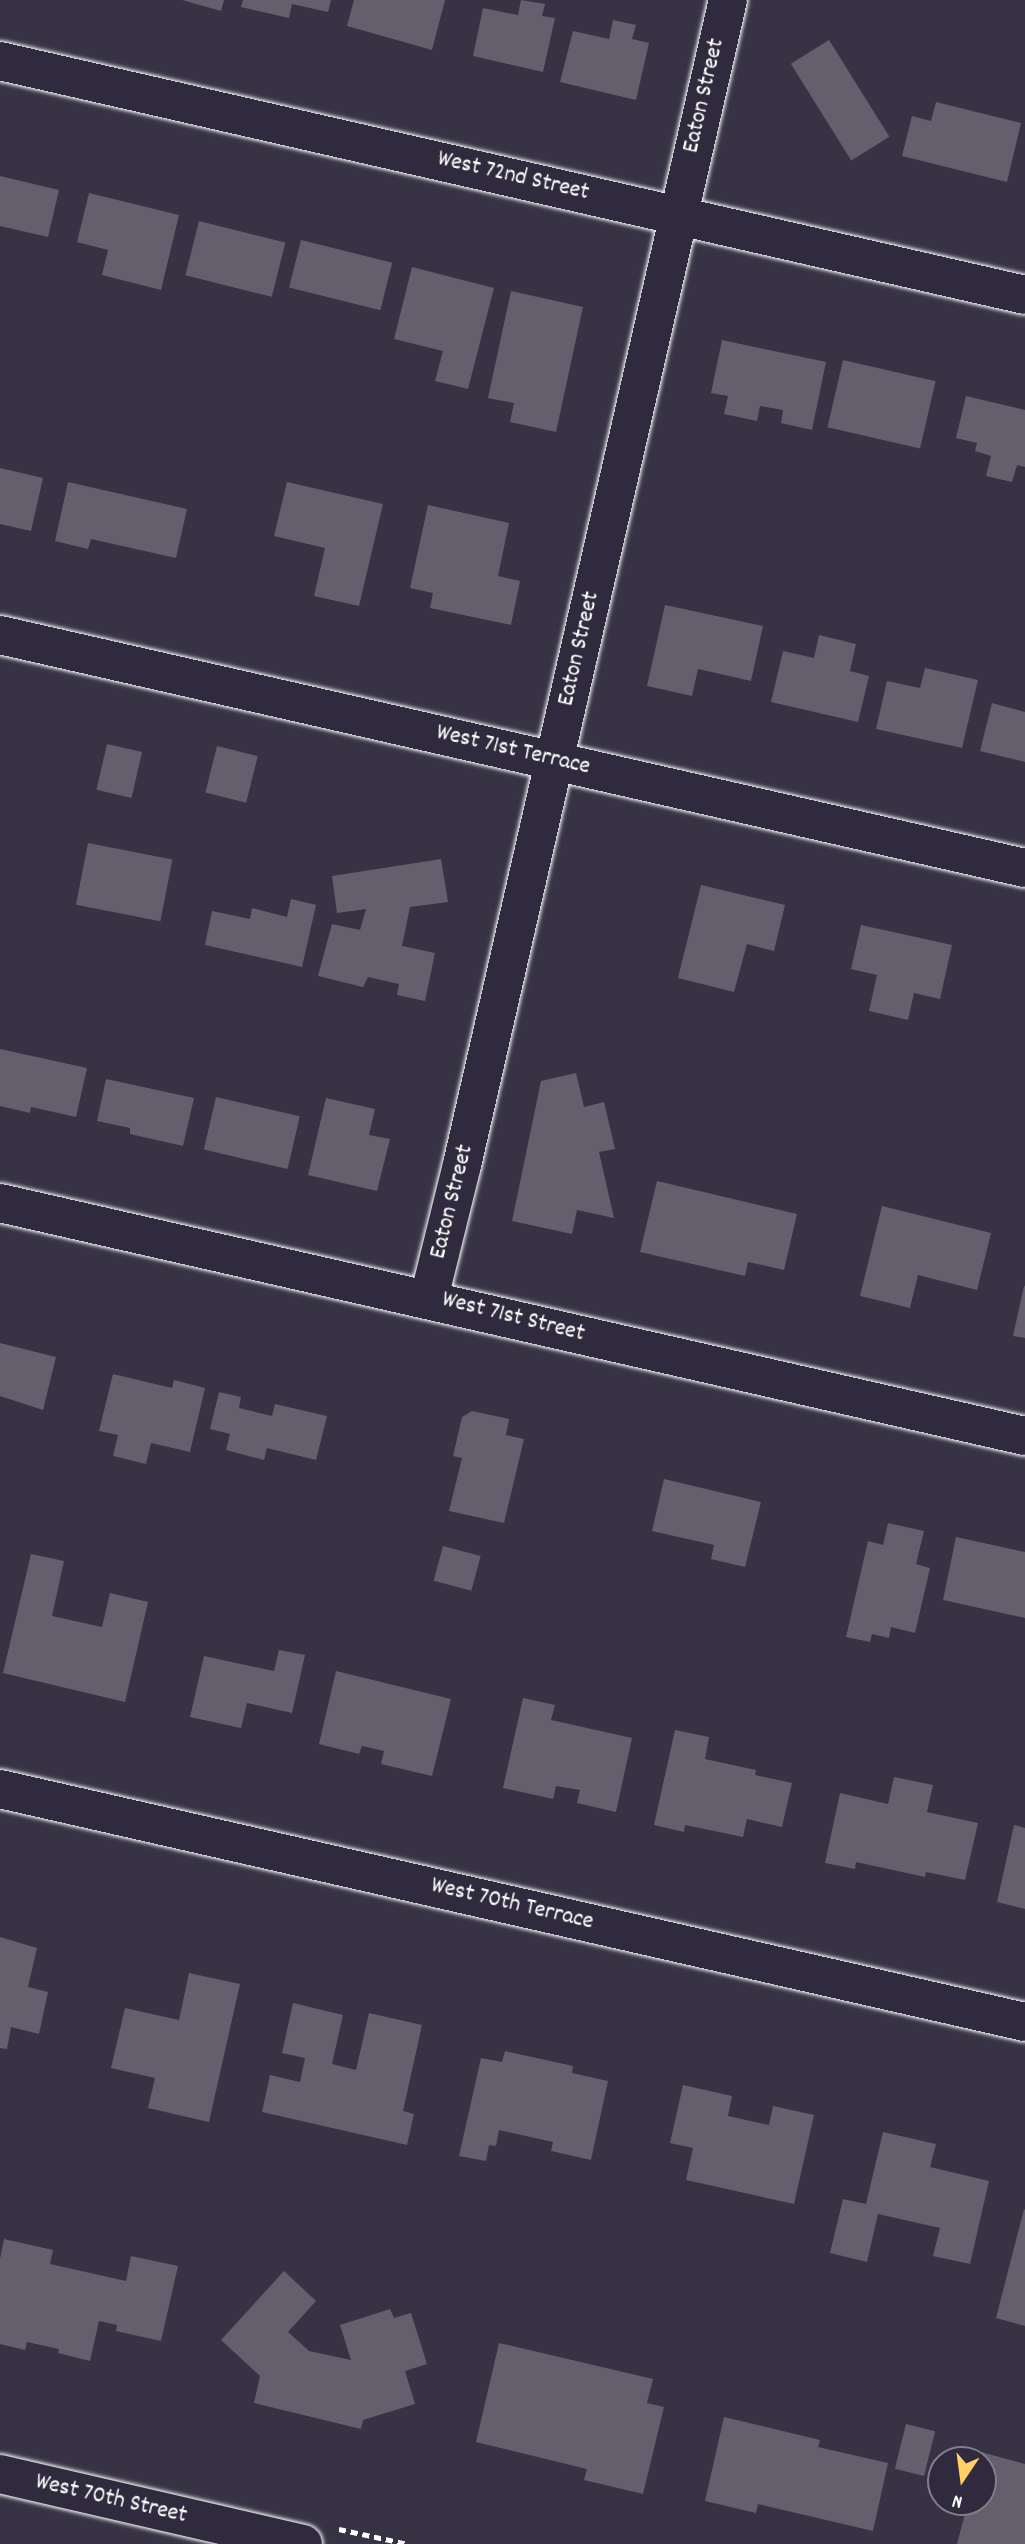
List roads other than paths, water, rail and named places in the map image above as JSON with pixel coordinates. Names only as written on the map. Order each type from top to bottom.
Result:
[{"type":"street","name":"Eaton Street","points":[[429,1298],[555,761],[677,214],[728,0]]},
{"type":"street","name":"West 72nd Street","points":[[0,61],[1025,295]]},
{"type":"street","name":"West 71st Terrace","points":[[0,635],[1025,867]]},
{"type":"street","name":"West 71st Street","points":[[0,1203],[429,1298],[1025,1436]]},
{"type":"street","name":"West 70th Terrace","points":[[0,1789],[1025,2022]]},
{"type":"street","name":"West 70th Street","points":[[0,2474],[303,2544]]}]
